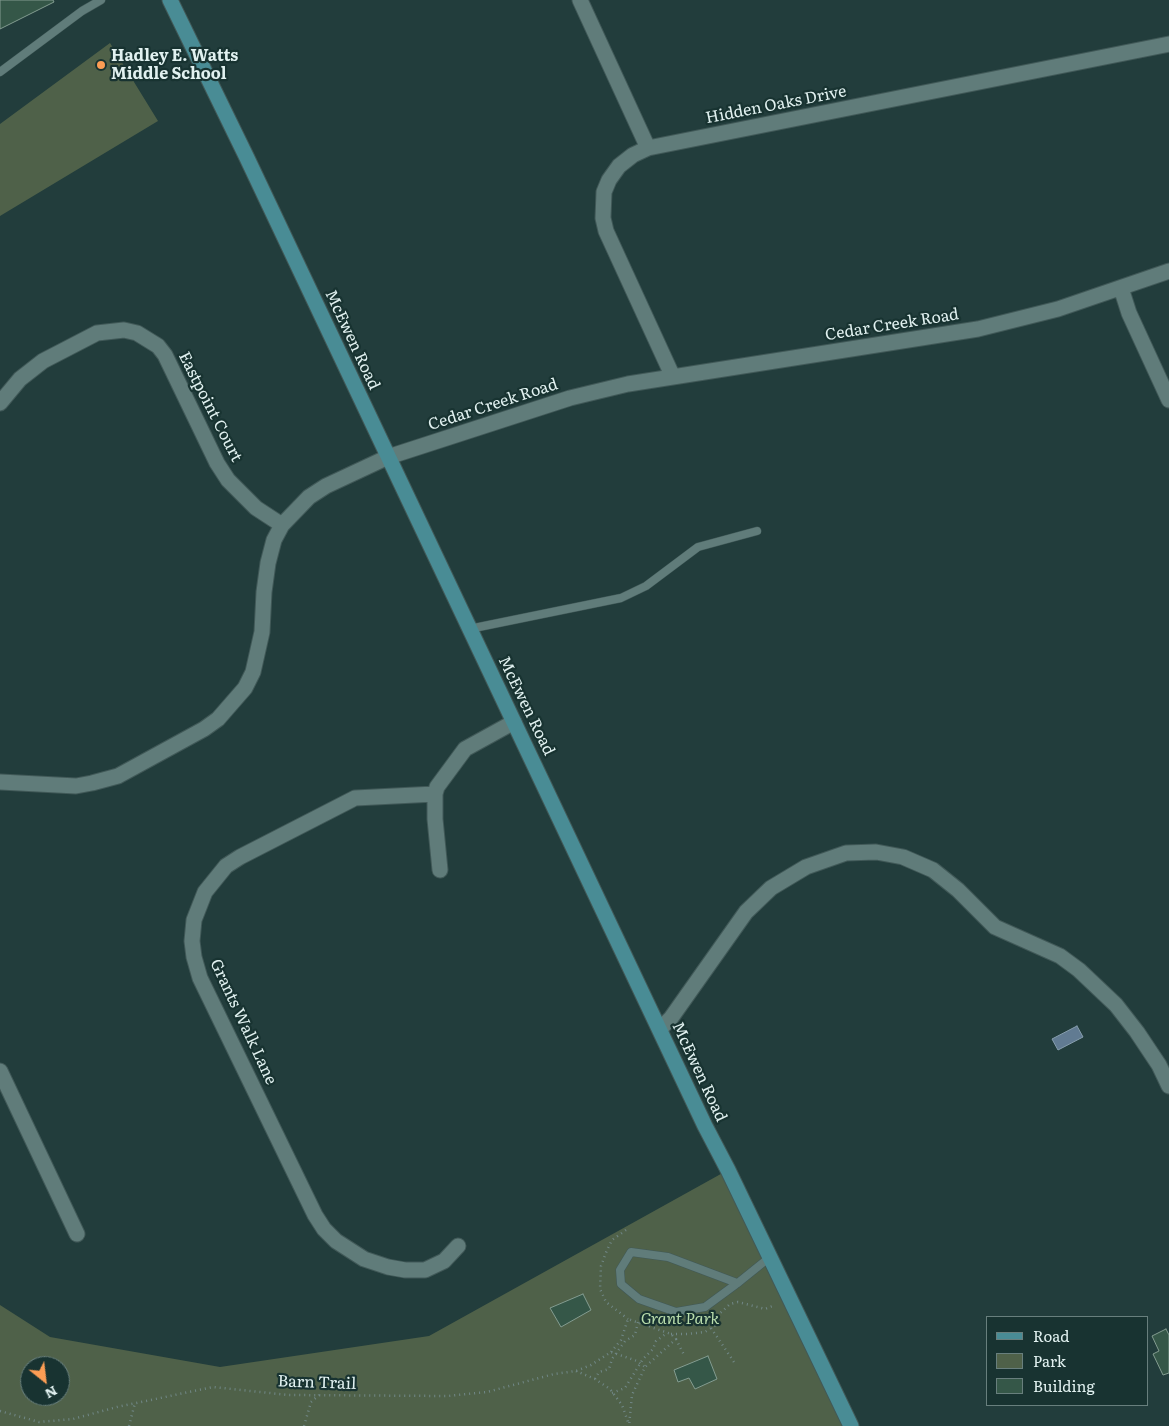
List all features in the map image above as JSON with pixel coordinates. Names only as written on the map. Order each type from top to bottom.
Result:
[{"type":"street","name":"McEwen Road","points":[[170,0],[705,1126],[851,1426]]},
{"type":"street","points":[[580,0],[648,148]]},
{"type":"street","name":"Hidden Oaks Drive","points":[[674,377],[606,231],[603,218],[603,198],[609,180],[619,166],[633,155],[648,148],[1169,44]]},
{"type":"street","name":"Cedar Creek Road","points":[[0,782],[76,786],[118,776],[218,719],[241,694],[253,672],[262,632],[268,563],[274,540],[282,525],[309,497],[326,486],[388,457],[570,398],[628,384],[978,330],[1025,319],[1169,271]]},
{"type":"street","points":[[1120,288],[1129,313],[1169,400]]},
{"type":"street","name":"Eastpoint Court","points":[[0,403],[20,379],[43,360],[97,333],[117,330],[137,333],[158,346],[165,355],[228,480],[256,508],[282,525]]},
{"type":"street","points":[[440,870],[435,794],[438,787],[465,749],[514,722]]},
{"type":"street","name":"Grants Walk Lane","points":[[435,794],[355,798],[240,857],[226,866],[205,892],[194,920],[192,941],[200,978],[315,1215],[324,1229],[352,1253],[388,1267],[405,1270],[425,1270],[444,1262],[458,1246]]},
{"type":"street","points":[[660,1029],[671,1018],[746,912],[771,888],[806,867],[846,853],[876,852],[902,857],[933,870],[958,890],[995,927],[1060,956],[1079,970],[1116,1005],[1137,1032],[1159,1065],[1169,1086]]},
{"type":"street","points":[[0,1071],[77,1234]]},
{"type":"lane","points":[[0,72],[82,11],[101,0]]},
{"type":"lane","points":[[469,628],[621,598],[646,586],[698,547],[757,532]]},
{"type":"lane","points":[[737,1284],[668,1257],[631,1252],[620,1270],[621,1284],[639,1299],[676,1312],[705,1307],[737,1284],[770,1257]]},
{"type":"path","points":[[645,1367],[611,1352],[621,1340],[628,1319],[669,1333],[687,1334],[705,1332],[712,1328],[719,1323],[716,1318],[730,1304],[738,1302],[765,1309],[775,1305]]},
{"type":"path","points":[[595,1379],[600,1372],[609,1370],[625,1341],[635,1335],[638,1322]]},
{"type":"path","points":[[712,1328],[736,1365]]},
{"type":"path","points":[[669,1333],[676,1339],[684,1356]]},
{"type":"path","points":[[612,1393],[625,1388],[629,1378],[653,1349],[656,1341],[669,1333]]},
{"type":"path","points":[[629,1424],[632,1395],[645,1367],[676,1339]]},
{"type":"path","name":"Barn Trail","points":[[0,1411],[39,1422],[73,1419],[136,1403],[214,1387],[288,1395],[448,1396],[487,1392],[554,1374],[576,1371],[591,1365],[611,1352]]},
{"type":"path","points":[[576,1371],[595,1379],[612,1393],[622,1405],[629,1424]]},
{"type":"path","points":[[304,1426],[311,1402],[319,1395]]},
{"type":"path","points":[[129,1426],[136,1403]]},
{"type":"green space","points":[[110,43],[158,121],[0,216],[0,124]]},
{"type":"green space","name":"Grant Park","points":[[728,1170],[851,1426],[0,1426],[0,1305],[50,1337],[220,1367],[429,1336]]},
{"type":"water","points":[[1077,1026],[1083,1037],[1058,1050],[1052,1039]]},
{"type":"building","points":[[0,0],[53,0],[54,2],[0,29]]},
{"type":"building","points":[[583,1294],[591,1310],[561,1327],[550,1308]]},
{"type":"building","points":[[1166,1329],[1169,1335],[1169,1373],[1163,1375],[1153,1354],[1159,1351],[1152,1336]]},
{"type":"building","points":[[708,1356],[717,1379],[695,1389],[689,1378],[678,1382],[674,1370]]},
{"type":"place","name":"Hadley E. Watts Middle School","points":[[101,65]]}]
